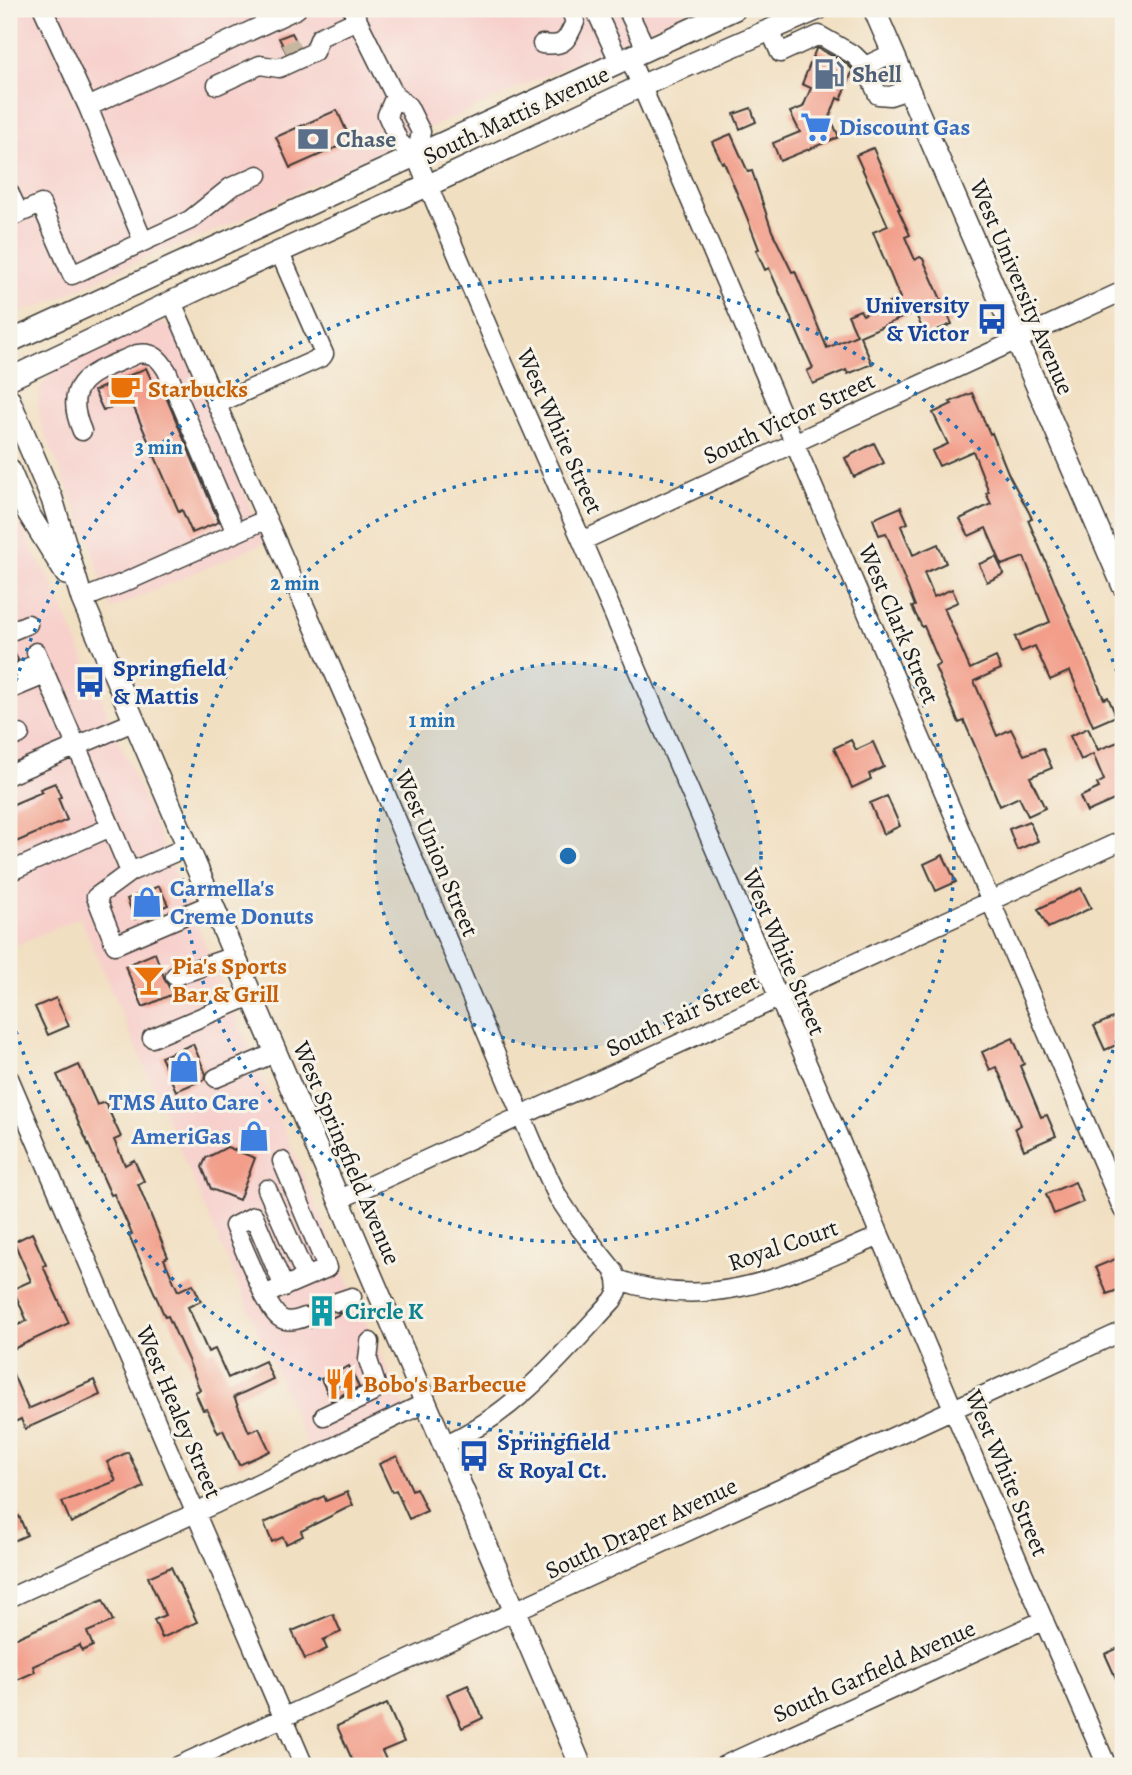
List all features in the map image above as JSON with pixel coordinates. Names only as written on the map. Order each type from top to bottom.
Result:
[{"type":"main road","name":"South Mattis Avenue","points":[[9,342],[735,9]]},
{"type":"main road","name":"South Mattis Avenue","points":[[9,379],[279,251],[429,185],[641,86],[818,9]]},
{"type":"main road","name":"West University Avenue","points":[[874,9],[1123,586]]},
{"type":"main road","name":"West Springfield Avenue","points":[[9,399],[52,499],[82,599],[133,722],[581,1766]]},
{"type":"main road","name":"West Springfield Avenue","points":[[9,469],[27,511],[82,599]]},
{"type":"street","points":[[43,9],[88,107],[143,241]]},
{"type":"street","points":[[88,107],[298,9]]},
{"type":"street","points":[[595,9],[631,56]]},
{"type":"street","points":[[627,9],[631,56]]},
{"type":"street","points":[[542,44],[557,46],[563,43],[575,22],[572,14]]},
{"type":"street","points":[[217,85],[320,37],[355,15]]},
{"type":"street","name":"West White Street","points":[[355,15],[395,96],[387,116],[399,142],[416,157],[429,185],[1107,1766]]},
{"type":"street","points":[[792,20],[803,42]]},
{"type":"street","points":[[770,30],[780,54],[819,35],[854,55],[865,66],[878,95],[890,96],[908,90]]},
{"type":"street","points":[[260,65],[279,68],[314,52],[320,37]]},
{"type":"street","points":[[865,66],[892,53]]},
{"type":"street","name":"West Clark Street","points":[[631,56],[641,86],[1123,1210]]},
{"type":"street","points":[[9,192],[14,216],[41,204],[72,275],[190,220],[231,187],[258,176]]},
{"type":"street","points":[[217,404],[324,354],[279,251]]},
{"type":"street","name":"South Victor Street","points":[[582,541],[1123,291]]},
{"type":"street","name":"West Union Street","points":[[173,302],[522,1116]]},
{"type":"street","points":[[82,431],[73,407],[79,386],[84,380],[89,375],[137,354],[153,355],[167,371],[236,533]]},
{"type":"street","points":[[82,599],[267,519]]},
{"type":"street","points":[[9,632],[28,624]]},
{"type":"street","points":[[23,670],[41,663]]},
{"type":"street","points":[[9,690],[41,663]]},
{"type":"street","points":[[41,663],[130,872]]},
{"type":"street","points":[[9,775],[133,722]]},
{"type":"street","points":[[9,872],[111,827]]},
{"type":"street","name":"South Fair Street","points":[[338,1200],[1123,840]]},
{"type":"street","points":[[187,847],[130,872],[96,897],[115,945],[211,904]]},
{"type":"street","points":[[174,976],[234,956]]},
{"type":"street","points":[[152,1038],[251,996]]},
{"type":"street","points":[[216,1077],[275,1053]]},
{"type":"street","name":"West Healey Street","points":[[9,1078],[304,1766]]},
{"type":"street","points":[[443,1445],[480,1427],[546,1373],[613,1300],[618,1291],[614,1271],[558,1197],[522,1116]]},
{"type":"street","points":[[264,1295],[327,1268],[282,1161]]},
{"type":"street","points":[[267,1189],[306,1277]]},
{"type":"street","points":[[284,1287],[254,1216],[234,1226],[275,1315],[284,1321],[293,1322],[305,1317]]},
{"type":"street","name":"Royal Court","points":[[617,1279],[652,1290],[677,1293],[733,1290],[761,1284],[791,1273],[880,1236]]},
{"type":"street","name":"South Draper Avenue","points":[[178,1766],[1123,1331]]},
{"type":"street","points":[[324,1416],[372,1392],[376,1384],[368,1360],[370,1342]]},
{"type":"street","points":[[9,1598],[196,1513],[425,1403]]},
{"type":"street","name":"South Garfield Avenue","points":[[723,1766],[1044,1620]]},
{"type":"shaded area","points":[[9,9],[693,9],[399,142],[223,228],[154,254],[43,305],[22,311],[9,309]]},
{"type":"shaded area","points":[[163,322],[175,331],[266,542],[111,609],[88,536],[41,425],[39,390],[56,369],[72,359],[139,327]]},
{"type":"shaded area","points":[[9,495],[35,556],[53,585],[363,1316],[412,1422],[316,1466],[80,917],[9,948]]},
{"type":"building","points":[[292,33],[299,46],[286,52],[279,38]]},
{"type":"building","points":[[818,48],[853,70],[841,100],[837,98],[830,117],[839,137],[780,161],[773,143],[800,132],[790,112],[803,107],[811,88],[802,84]]},
{"type":"building","points":[[751,108],[756,122],[740,129],[734,114]]},
{"type":"building","name":"Chase","points":[[337,110],[351,141],[290,168],[276,137]]},
{"type":"building","points":[[731,134],[748,172],[752,171],[772,231],[792,272],[795,271],[827,348],[857,335],[848,315],[860,310],[863,315],[900,298],[873,232],[888,226],[856,155],[873,148],[910,235],[905,237],[915,260],[920,257],[923,259],[952,324],[925,335],[915,312],[860,336],[872,364],[848,374],[846,370],[813,384],[807,371],[813,368],[769,268],[765,270],[756,250],[759,249],[746,215],[724,162],[722,163],[712,142]]},
{"type":"building","points":[[146,368],[155,388],[161,385],[219,522],[192,533],[182,510],[179,512],[131,401],[103,410],[94,391]]},
{"type":"building","points":[[972,393],[1009,475],[1032,518],[1028,520],[1104,699],[1108,697],[1116,716],[1093,726],[1070,671],[1050,680],[1035,646],[1021,652],[1015,637],[1050,622],[1024,557],[1002,565],[986,528],[969,536],[960,519],[991,504],[973,451],[939,466],[932,451],[948,444],[933,413]]},
{"type":"building","points":[[874,443],[884,463],[854,477],[845,458]]},
{"type":"building","points":[[901,507],[908,523],[901,526],[913,555],[938,544],[946,563],[924,573],[934,597],[952,589],[958,602],[944,608],[970,669],[996,657],[1001,669],[974,681],[997,736],[1011,729],[1024,755],[1043,748],[1052,768],[1030,777],[1045,808],[1028,816],[1019,797],[1000,806],[964,721],[959,723],[935,667],[940,664],[924,626],[922,627],[912,607],[915,606],[886,533],[879,535],[873,519]]},
{"type":"building","points":[[996,557],[1004,574],[987,582],[979,564]]},
{"type":"building","points":[[9,643],[18,660],[12,668],[13,676],[9,678]]},
{"type":"building","points":[[1088,728],[1098,750],[1123,740],[1123,796],[1087,812],[1080,797],[1099,788],[1097,784],[1104,780],[1093,754],[1081,760],[1070,736]]},
{"type":"building","points":[[851,740],[856,750],[873,742],[884,767],[869,774],[871,779],[852,788],[834,748]]},
{"type":"building","points":[[55,783],[67,820],[9,845],[9,806],[42,792],[40,789]]},
{"type":"building","points":[[887,796],[900,826],[883,834],[870,803]]},
{"type":"building","points":[[1029,821],[1038,841],[1017,850],[1009,829]]},
{"type":"building","points":[[943,855],[956,882],[936,891],[924,864]]},
{"type":"building","name":"Carmella's Creme Donuts","points":[[159,886],[168,905],[135,919],[127,899]]},
{"type":"building","points":[[1081,888],[1091,908],[1048,928],[1038,909]]},
{"type":"building","name":"Pia's Sports Bar & Grill","points":[[155,953],[173,994],[143,1007],[125,966]]},
{"type":"building","points":[[56,998],[69,1026],[48,1035],[35,1007]]},
{"type":"building","points":[[1115,1017],[1119,1026],[1123,1025],[1123,1042],[1105,1050],[1094,1026]]},
{"type":"building","points":[[1013,1038],[1024,1064],[1020,1066],[1041,1117],[1047,1115],[1056,1136],[1024,1150],[1015,1128],[1021,1125],[1000,1075],[996,1067],[990,1070],[982,1052]]},
{"type":"building","name":"TMS Auto Care","points":[[193,1044],[206,1074],[205,1079],[176,1091],[161,1057]]},
{"type":"building","points":[[79,1065],[97,1105],[105,1102],[121,1137],[114,1140],[125,1165],[134,1160],[144,1181],[138,1184],[168,1257],[164,1259],[178,1291],[193,1284],[201,1301],[188,1307],[208,1352],[215,1349],[228,1378],[265,1361],[273,1379],[234,1397],[249,1432],[259,1428],[270,1451],[239,1465],[223,1430],[218,1433],[207,1409],[203,1410],[195,1392],[200,1390],[188,1360],[168,1316],[165,1317],[129,1235],[132,1234],[114,1194],[111,1195],[57,1075]]},
{"type":"building","points":[[227,1147],[255,1158],[239,1200],[211,1189],[202,1167],[206,1158]]},
{"type":"building","points":[[1075,1182],[1083,1202],[1054,1214],[1046,1194]]},
{"type":"building","points":[[32,1233],[46,1265],[43,1266],[69,1323],[9,1351],[9,1329],[27,1321],[13,1289],[31,1281],[14,1242]]},
{"type":"building","points":[[1118,1258],[1123,1270],[1123,1288],[1107,1294],[1096,1267]]},
{"type":"building","points":[[326,1299],[330,1311],[342,1313],[310,1328],[316,1320],[316,1314],[309,1307]]},
{"type":"building","points":[[9,1365],[28,1409],[94,1380],[100,1395],[25,1429],[21,1419],[15,1422],[9,1408]]},
{"type":"building","name":"Bobo's Barbecue","points":[[349,1366],[359,1387],[331,1400],[321,1379]]},
{"type":"building","points":[[128,1452],[144,1487],[71,1523],[62,1502],[116,1481],[107,1462]]},
{"type":"building","points":[[397,1456],[412,1490],[416,1488],[427,1511],[409,1519],[396,1490],[392,1492],[379,1464]]},
{"type":"building","points":[[347,1492],[353,1505],[301,1531],[303,1536],[286,1544],[283,1537],[272,1542],[264,1523],[324,1496],[326,1501]]},
{"type":"building","points":[[19,1516],[27,1535],[9,1543],[9,1521]]},
{"type":"building","points":[[171,1567],[197,1622],[162,1638],[154,1620],[165,1615],[148,1577]]},
{"type":"building","points":[[103,1600],[113,1621],[87,1632],[93,1646],[82,1651],[80,1645],[33,1666],[35,1672],[17,1680],[9,1663],[9,1641]]},
{"type":"building","points":[[333,1614],[341,1632],[323,1640],[327,1649],[305,1659],[292,1631]]},
{"type":"building","points":[[1123,1646],[1123,1694],[1105,1654]]},
{"type":"building","points":[[468,1685],[483,1718],[462,1728],[447,1694]]},
{"type":"building","points":[[387,1704],[404,1742],[382,1751],[389,1766],[355,1766],[337,1726]]},
{"type":"tunnel","points":[[286,53],[300,46]]},
{"type":"tunnel","points":[[305,1317],[337,1302]]},
{"type":"place","name":"Shell","points":[[829,74]]},
{"type":"place","name":"Discount Gas","points":[[816,127]]},
{"type":"place","name":"Chase","points":[[313,139]]},
{"type":"place","name":"University & Victor","points":[[992,319]]},
{"type":"place","name":"Starbucks","points":[[125,389]]},
{"type":"place","name":"Springfield & Mattis","points":[[90,682]]},
{"type":"place","name":"Carmella's Creme Donuts","points":[[147,902]]},
{"type":"place","name":"Pia's Sports Bar & Grill","points":[[149,980]]},
{"type":"place","name":"TMS Auto Care","points":[[184,1067]]},
{"type":"place","name":"AmeriGas","points":[[254,1136]]},
{"type":"place","name":"Circle K","points":[[322,1311]]},
{"type":"place","name":"Bobo's Barbecue","points":[[340,1384]]},
{"type":"place","name":"Springfield & Royal Ct.","points":[[474,1456]]}]
